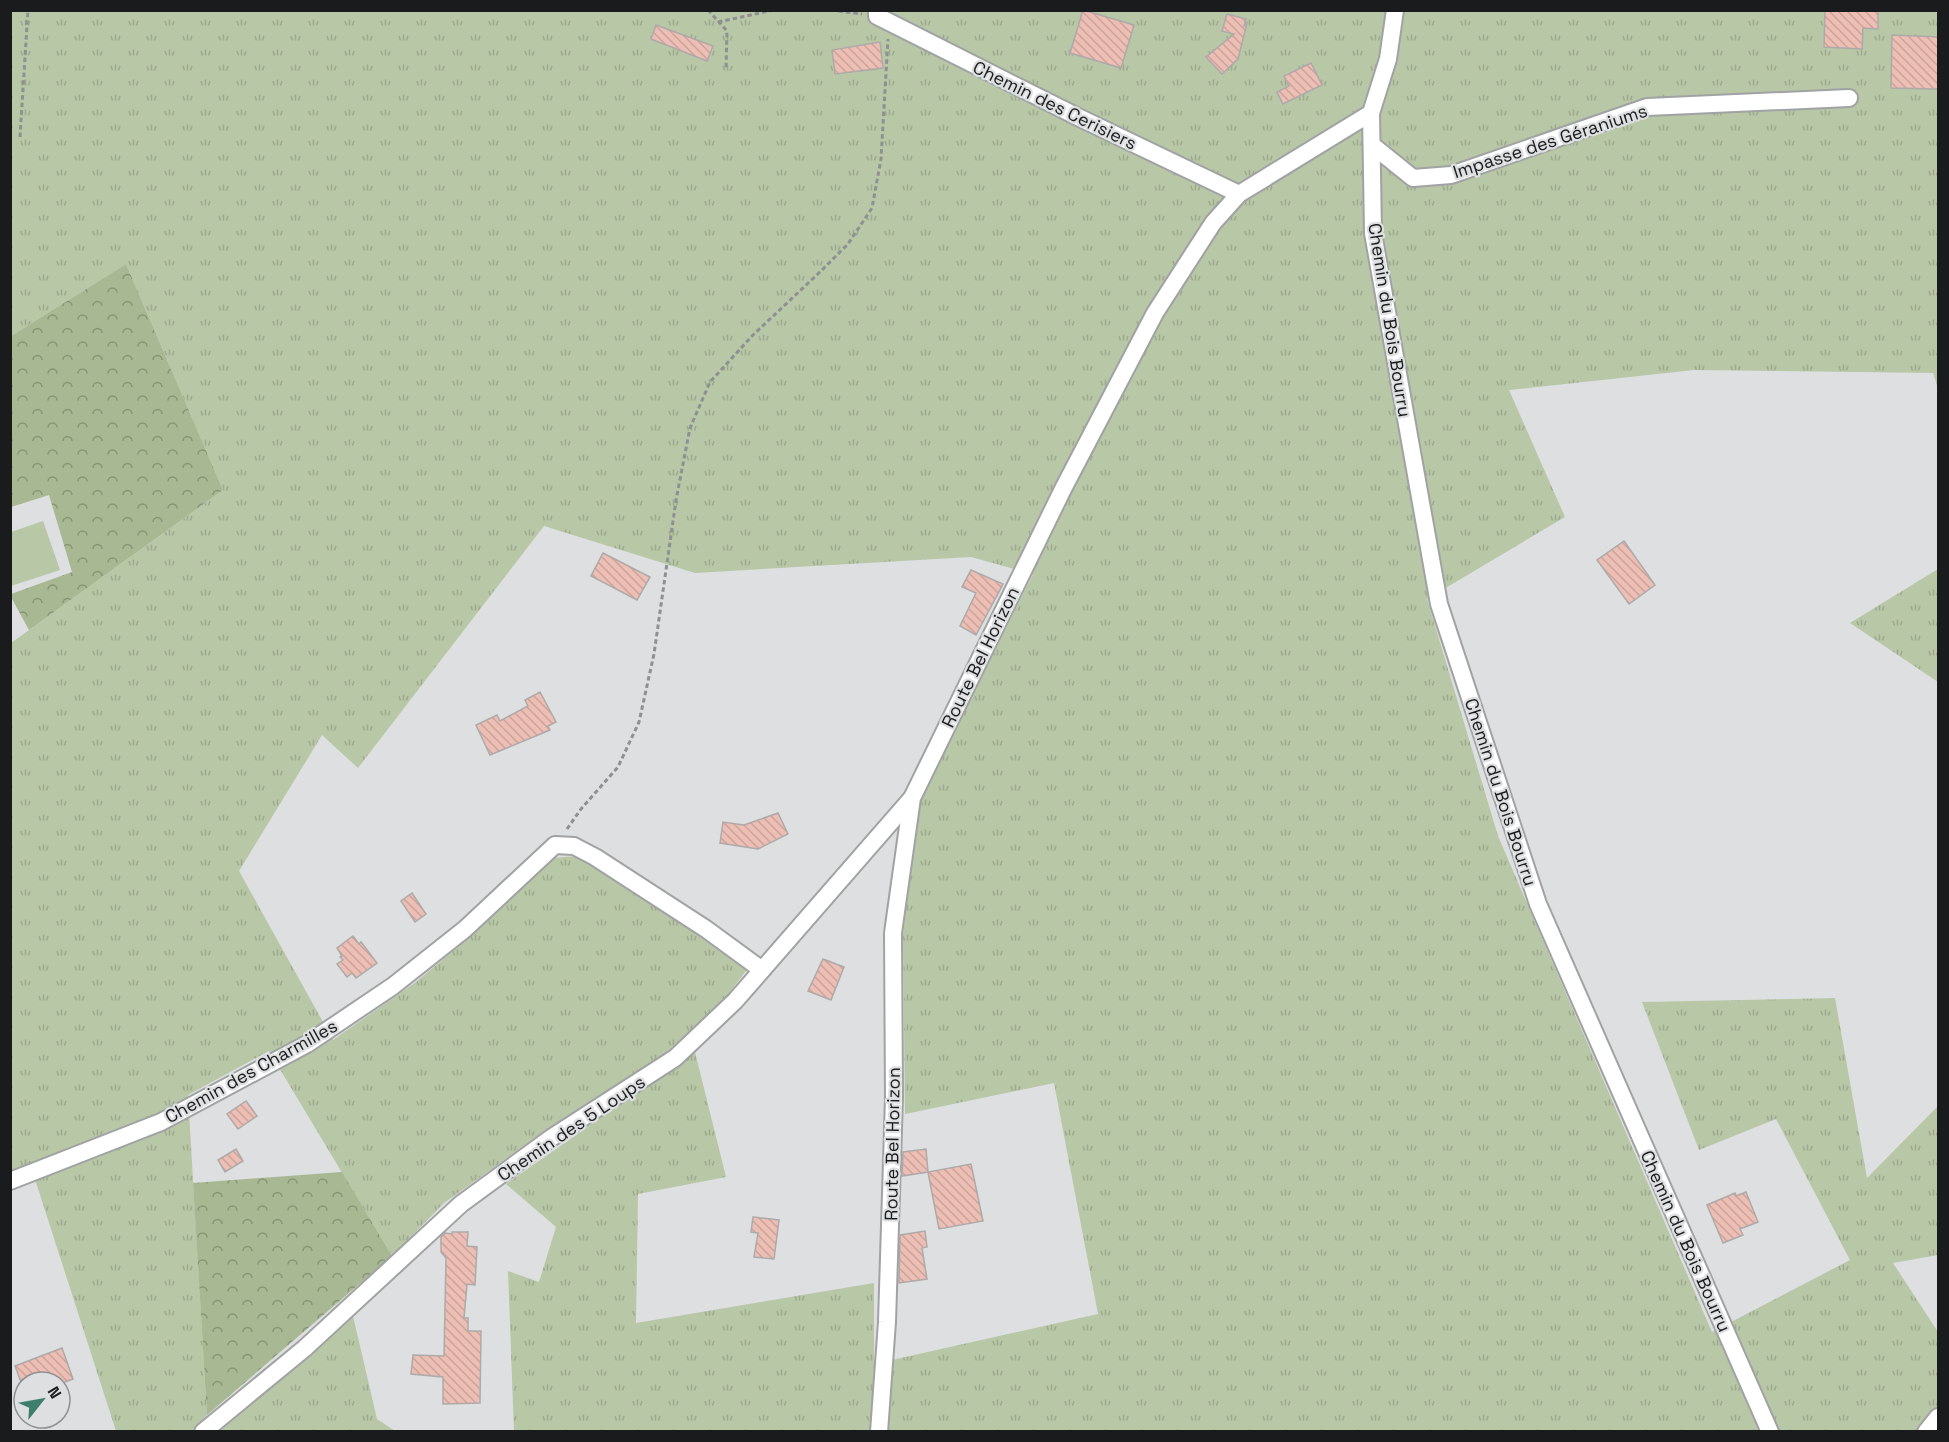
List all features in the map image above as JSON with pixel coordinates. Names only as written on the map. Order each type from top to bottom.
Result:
[{"type":"street","points":[[1371,113],[1389,59],[1395,10]]},
{"type":"street","name":"Chemin des Cerisiers","points":[[881,16],[1078,117],[1239,194]]},
{"type":"street","name":"Impasse des Géraniums","points":[[1372,145],[1413,178],[1451,175],[1647,106],[1849,98]]},
{"type":"street","name":"Chemin du Bois Bourru","points":[[1371,113],[1373,233],[1439,604],[1538,904],[1770,1431]]},
{"type":"street","name":"Route Bel Horizon","points":[[879,1431],[887,1322],[894,1108],[892,933],[912,798],[1063,489],[1155,313],[1213,223],[1239,194],[1371,113]]},
{"type":"street","name":"Chemin des 5 Loups","points":[[203,1431],[305,1348],[461,1204],[551,1138],[675,1058],[735,1001],[912,798]]},
{"type":"street","points":[[555,845],[574,846],[595,857],[706,929],[762,970]]},
{"type":"street","name":"Chemin des Charmilles","points":[[10,1181],[161,1122],[307,1044],[393,986],[465,929],[555,845]]},
{"type":"street","points":[[1926,1431],[1938,1417]]},
{"type":"path","points":[[20,137],[28,10]]},
{"type":"path","points":[[708,10],[727,31],[726,68]]},
{"type":"path","points":[[718,22],[774,10]]},
{"type":"path","points":[[555,845],[581,809],[618,766],[639,722],[654,654],[661,591],[690,428],[710,382],[753,335],[848,244],[872,208],[881,159],[881,16],[831,10]]},
{"type":"green space","points":[[11,11],[1938,11],[1938,388],[1933,373],[1694,370],[1509,390],[1565,517],[1427,599],[1498,836],[1712,1332],[1850,1260],[1776,1119],[1699,1150],[1642,1002],[1835,998],[1867,1178],[1938,1106],[1938,1255],[1893,1263],[1938,1332],[1938,1431],[514,1431],[508,1271],[539,1282],[556,1227],[506,1184],[695,1052],[726,1177],[638,1194],[636,1323],[874,1283],[874,1364],[1098,1314],[1054,1083],[905,1114],[903,933],[921,798],[1033,574],[971,557],[695,573],[544,526],[358,768],[322,735],[239,871],[333,1040],[416,982],[478,930],[552,858],[577,856],[749,967],[722,1002],[662,1056],[539,1135],[444,1203],[392,1256],[269,1051],[188,1095],[207,1415],[192,1431],[116,1431],[32,1170],[11,1178],[11,643],[223,490],[126,264],[11,336]]},
{"type":"green space","points":[[126,264],[223,490],[29,630],[11,594],[72,572],[49,495],[11,507],[11,336]]},
{"type":"green space","points":[[43,521],[60,570],[11,586],[11,532]]},
{"type":"green space","points":[[1938,569],[1938,682],[1850,623]]},
{"type":"green space","points":[[342,1172],[392,1256],[207,1415],[193,1183]]},
{"type":"green space","points":[[353,1316],[377,1419],[395,1431],[219,1432]]},
{"type":"building","points":[[1083,10],[1134,25],[1121,68],[1070,53]]},
{"type":"building","points":[[1825,10],[1878,10],[1878,29],[1863,28],[1862,49],[1824,47]]},
{"type":"building","points":[[1227,14],[1246,19],[1244,26],[1247,23],[1238,59],[1222,74],[1206,57],[1234,34],[1222,31]]},
{"type":"building","points":[[656,25],[713,46],[707,61],[651,39]]},
{"type":"building","points":[[1892,35],[1938,37],[1938,89],[1891,88]]},
{"type":"building","points":[[880,42],[883,68],[835,74],[832,50]]},
{"type":"building","points":[[1311,63],[1322,85],[1283,104],[1277,92],[1289,86],[1284,76]]},
{"type":"building","points":[[1624,541],[1655,585],[1629,604],[1597,560]]},
{"type":"building","points":[[603,553],[650,577],[637,600],[591,576]]},
{"type":"building","points":[[971,570],[1003,584],[976,635],[960,626],[976,593],[962,587]]},
{"type":"building","points":[[540,692],[556,722],[548,726],[550,730],[490,755],[476,725],[497,715],[500,721],[528,706],[525,700]]},
{"type":"building","points":[[778,813],[788,834],[758,849],[720,843],[723,822],[744,825]]},
{"type":"building","points":[[412,893],[426,914],[415,922],[401,901]]},
{"type":"building","points":[[353,936],[359,944],[361,942],[377,963],[356,978],[352,973],[347,977],[337,964],[343,960],[337,948]]},
{"type":"building","points":[[823,959],[844,967],[831,1000],[808,991]]},
{"type":"building","points":[[246,1101],[257,1116],[238,1129],[227,1114]]},
{"type":"building","points":[[236,1149],[243,1161],[225,1172],[218,1160]]},
{"type":"building","points":[[926,1149],[928,1172],[902,1176],[903,1152]]},
{"type":"building","points":[[971,1164],[983,1221],[939,1229],[928,1172]]},
{"type":"building","points":[[1746,1192],[1758,1222],[1740,1229],[1743,1235],[1723,1243],[1707,1205],[1735,1193],[1736,1196]]},
{"type":"building","points":[[753,1217],[779,1220],[774,1259],[754,1257],[758,1233],[751,1232]]},
{"type":"building","points":[[925,1231],[927,1247],[922,1248],[927,1279],[899,1283],[900,1235]]},
{"type":"building","points":[[452,1232],[468,1232],[467,1246],[477,1247],[475,1285],[467,1284],[464,1318],[468,1318],[468,1331],[481,1331],[480,1403],[443,1404],[443,1377],[411,1374],[413,1355],[444,1356],[446,1258],[441,1252],[441,1237],[445,1233],[452,1234]]},
{"type":"building","points":[[62,1348],[70,1370],[16,1370],[15,1366]]}]
